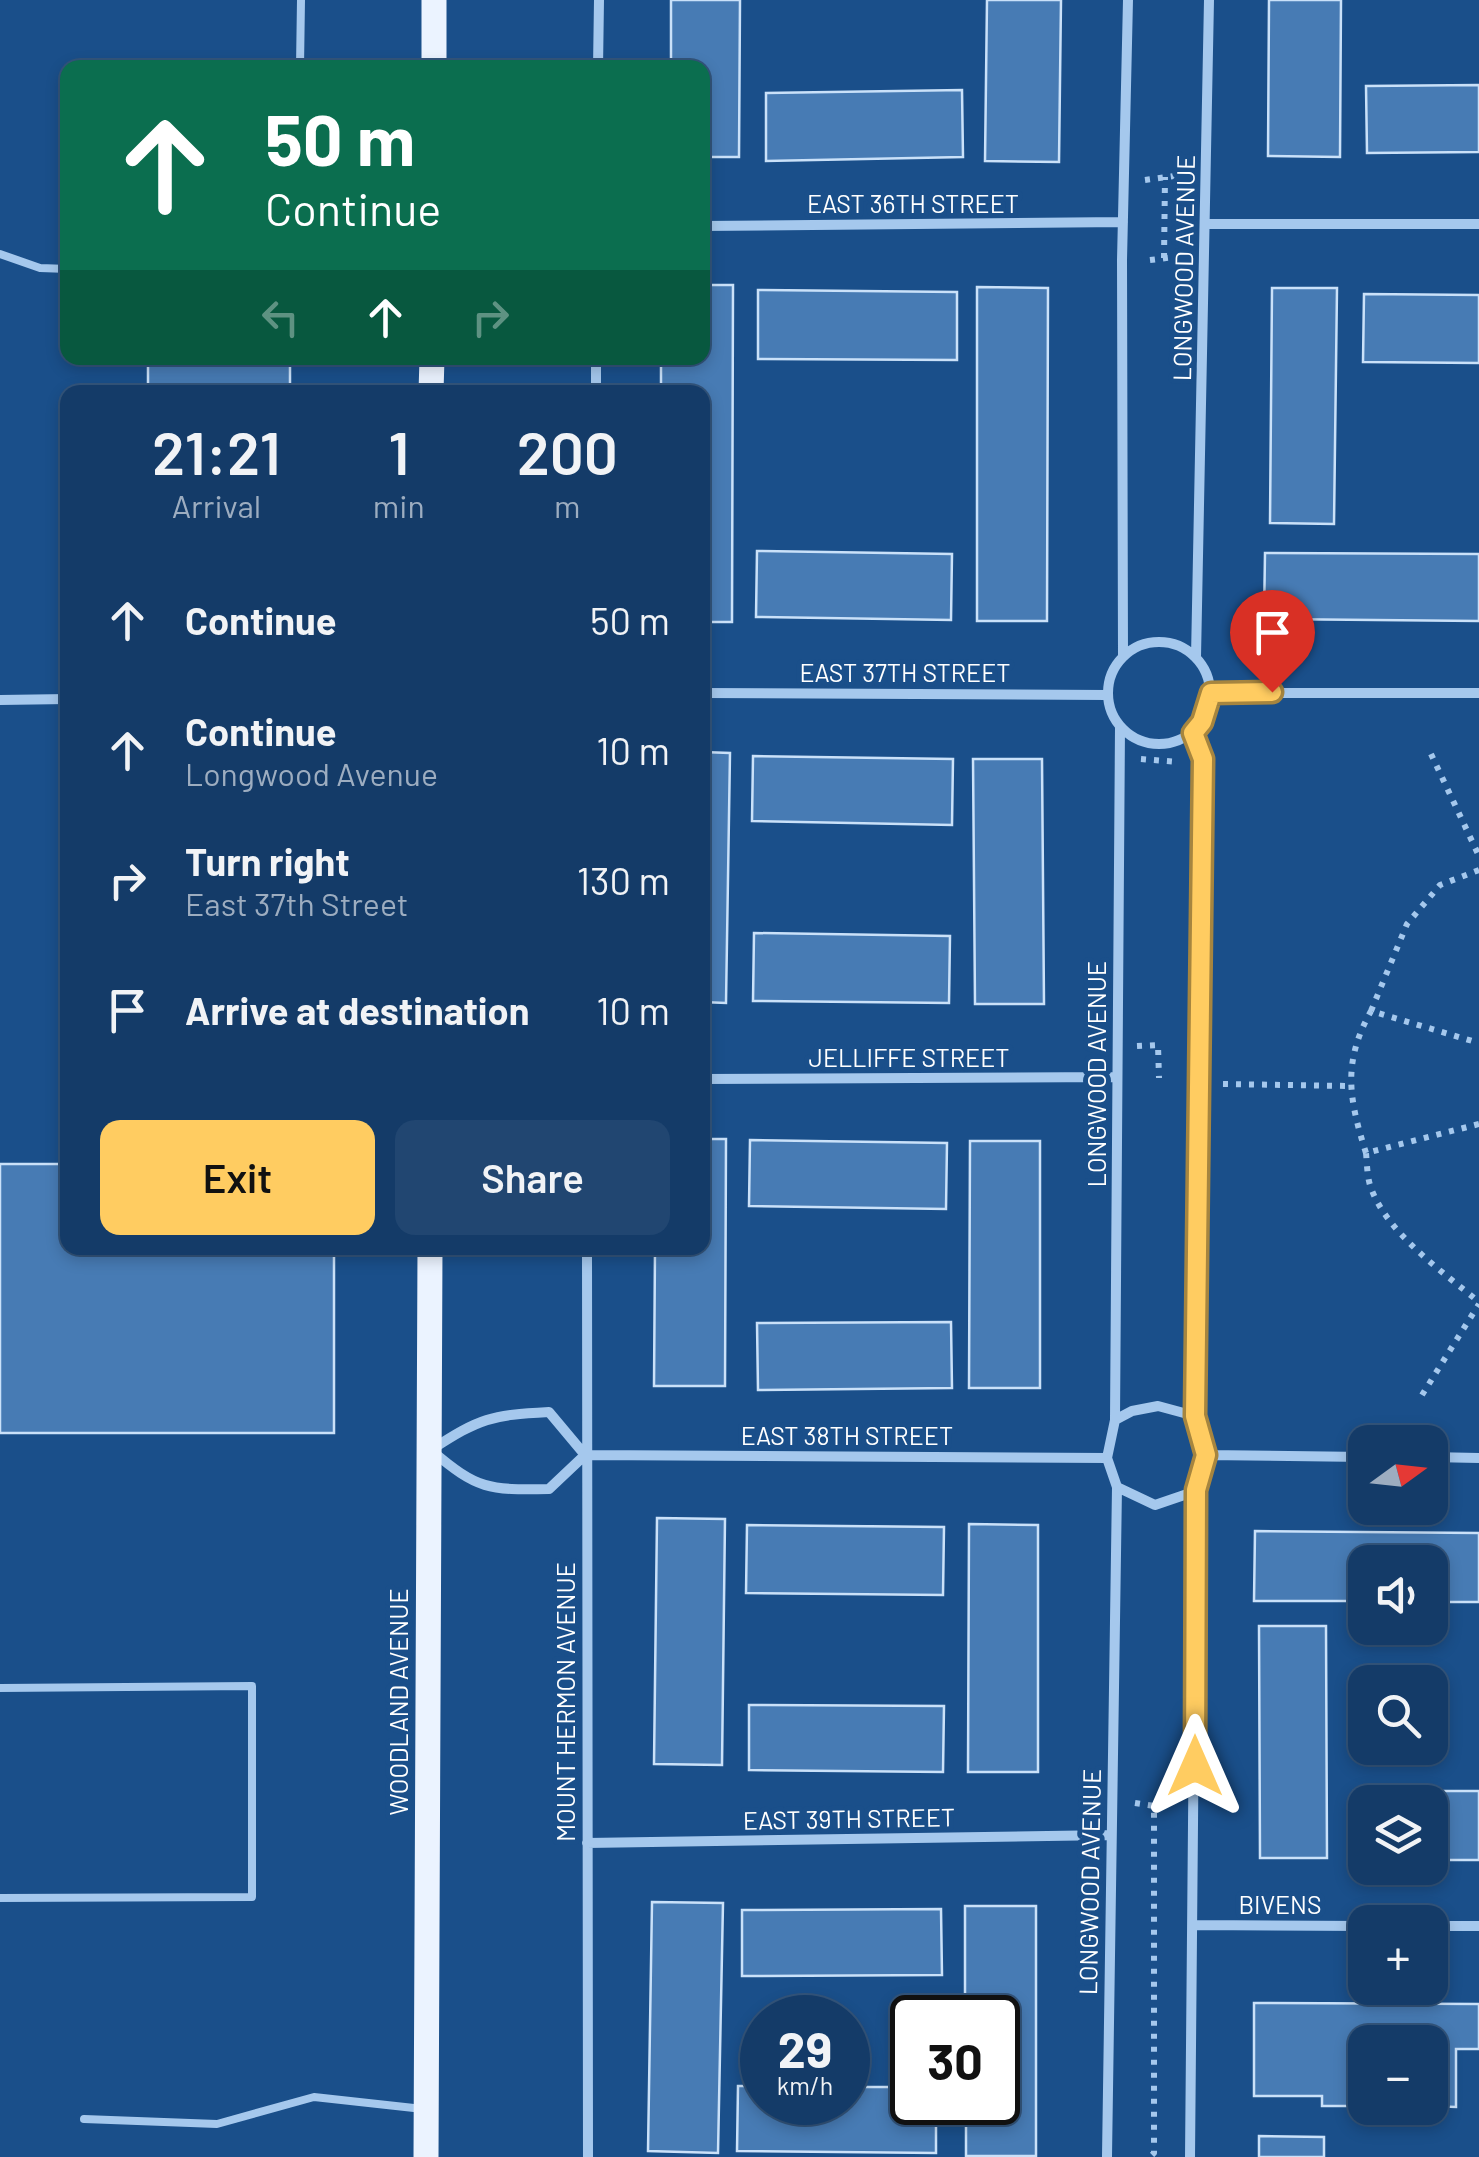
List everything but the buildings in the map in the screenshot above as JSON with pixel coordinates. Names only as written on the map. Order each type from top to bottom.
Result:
[{"type":"main road","points":[[434,0],[434,60]]},
{"type":"main road","name":"WOODLAND AVENUE","points":[[426,2157],[430,1255]]},
{"type":"street","points":[[598,60],[599,0]]},
{"type":"street","points":[[1123,657],[1128,0]]},
{"type":"street","name":"LONGWOOD AVENUE","points":[[1196,657],[1209,0]]},
{"type":"street","name":"EAST 36TH STREET","points":[[710,226],[1124,222]]},
{"type":"street","points":[[1205,224],[1479,224]]},
{"type":"street","points":[[1151,642],[1182,647],[1196,657],[1209,680],[1211,693],[1202,722],[1193,733],[1179,742],[1163,745],[1132,738],[1120,728],[1113,718],[1108,694],[1114,668],[1123,657],[1151,642]]},
{"type":"street","name":"EAST 37TH STREET","points":[[710,692],[1108,694]]},
{"type":"street","points":[[1211,693],[1479,693]]},
{"type":"street","points":[[0,700],[60,699]]},
{"type":"street","name":"LONGWOOD AVENUE","points":[[1115,1420],[1120,728]]},
{"type":"street","points":[[1190,2157],[1196,1490],[1206,1455],[1195,1416],[1203,759],[1193,733]]},
{"type":"street","name":"JELLIFFE STREET","points":[[710,1079],[1116,1077]]},
{"type":"street","name":"MOUNT HERMON AVENUE","points":[[587,1255],[588,2157]]},
{"type":"street","points":[[1195,1416],[1158,1406],[1115,1420],[1108,1458],[1117,1487],[1155,1505],[1196,1490]]},
{"type":"street","points":[[549,1412],[586,1455],[549,1489],[494,1490],[458,1474],[431,1450],[464,1428],[496,1414],[549,1412]]},
{"type":"street","name":"EAST 38TH STREET","points":[[586,1455],[1108,1458]]},
{"type":"street","points":[[1206,1455],[1348,1457]]},
{"type":"street","points":[[1448,1458],[1479,1458]]},
{"type":"street","name":"LONGWOOD AVENUE","points":[[1107,2157],[1117,1487]]},
{"type":"street","name":"EAST 39TH STREET","points":[[587,1843],[1111,1835]]},
{"type":"street","name":"BIVENS","points":[[1194,1925],[1348,1926]]},
{"type":"street","points":[[1448,1926],[1479,1926]]},
{"type":"lane","points":[[300,60],[301,0]]},
{"type":"lane","points":[[0,254],[40,268],[60,269]]},
{"type":"lane","points":[[0,1688],[252,1686],[252,1897],[0,1898]]},
{"type":"lane","points":[[84,2119],[217,2124],[314,2096],[428,2109]]},
{"type":"path","points":[[1142,180],[1183,175]]},
{"type":"path","points":[[1164,258],[1165,177]]},
{"type":"path","points":[[1150,260],[1185,256]]},
{"type":"path","points":[[1431,754],[1479,856]]},
{"type":"path","points":[[1140,759],[1179,762]]},
{"type":"path","points":[[1422,1395],[1479,1303],[1440,1273],[1383,1210],[1370,1185],[1350,1086],[1362,1028],[1407,924],[1440,885],[1479,870]]},
{"type":"path","points":[[1371,1012],[1479,1043]]},
{"type":"path","points":[[1116,1046],[1158,1045],[1159,1078]]},
{"type":"path","points":[[1224,1084],[1350,1086]]},
{"type":"path","points":[[1366,1153],[1479,1124]]},
{"type":"path","points":[[1129,1803],[1154,1806],[1154,2153],[1150,2157]]},
{"type":"path","points":[[1141,1861],[1154,1862]]},
{"type":"route","points":[[1195,1766],[1196,1490],[1206,1455],[1195,1416],[1203,759],[1193,733],[1209,708],[1211,693],[1272,692]]}]
